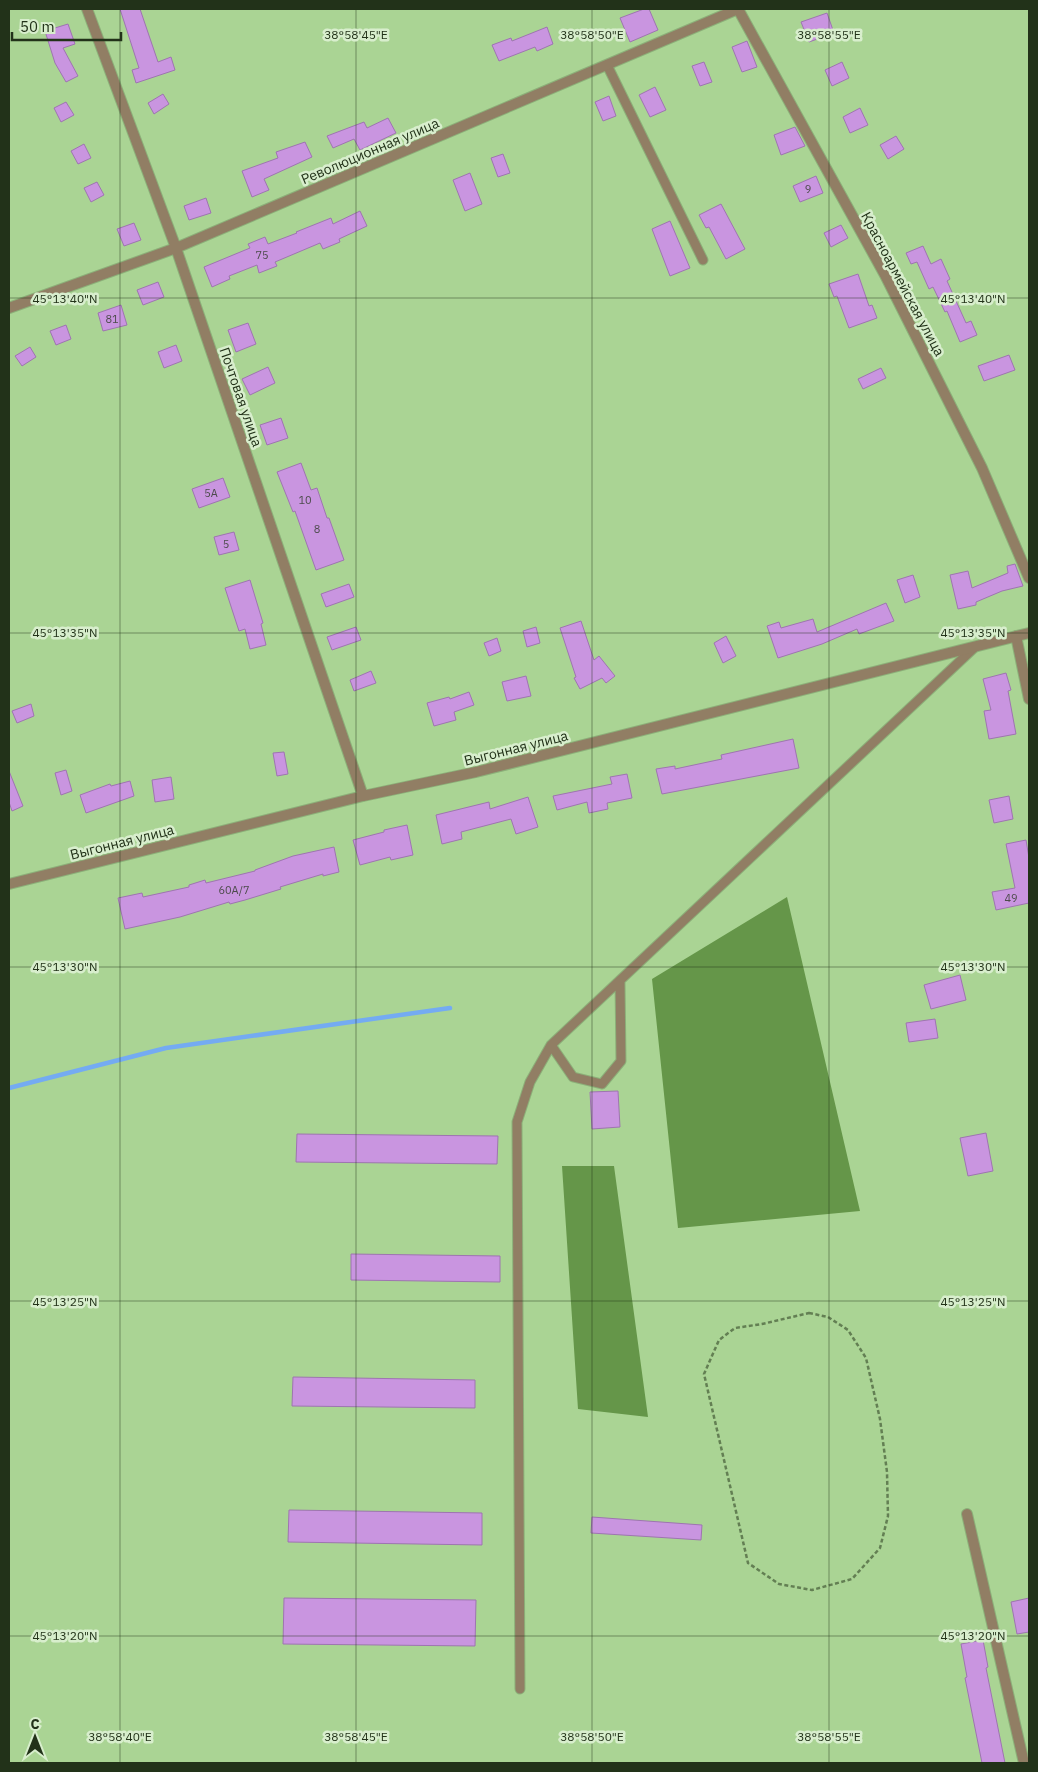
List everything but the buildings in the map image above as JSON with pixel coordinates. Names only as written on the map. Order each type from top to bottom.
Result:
[{"type":"street","name":"Почтовая улица","points":[[87,9],[176,248],[363,796]]},
{"type":"street","name":"Революционная улица","points":[[9,308],[176,248],[738,9]]},
{"type":"street","name":"Красноармейская улица","points":[[738,9],[885,275],[982,468],[1029,578]]},
{"type":"street","name":"Выгонная улица","points":[[9,884],[363,796],[476,772],[1029,633]]},
{"type":"street","points":[[1016,636],[1029,699]]},
{"type":"street","points":[[967,1514],[1024,1763]]},
{"type":"lane","points":[[607,65],[703,260]]},
{"type":"lane","points":[[520,1690],[517,1122],[530,1082],[551,1045],[975,647]]},
{"type":"lane","points":[[551,1045],[573,1076],[602,1084],[621,1061],[620,982]]},
{"type":"path","points":[[808,1313],[828,1317],[848,1330],[866,1358],[880,1419],[887,1472],[888,1516],[880,1548],[852,1580],[812,1590],[779,1584],[748,1563],[704,1374],[719,1340],[734,1328],[762,1324],[808,1313]]},
{"type":"green space","points":[[787,897],[860,1211],[678,1228],[652,979]]},
{"type":"green space","points":[[562,1166],[614,1166],[648,1417],[578,1409]]},
{"type":"waterway","points":[[9,1088],[166,1048],[450,1008]]}]
